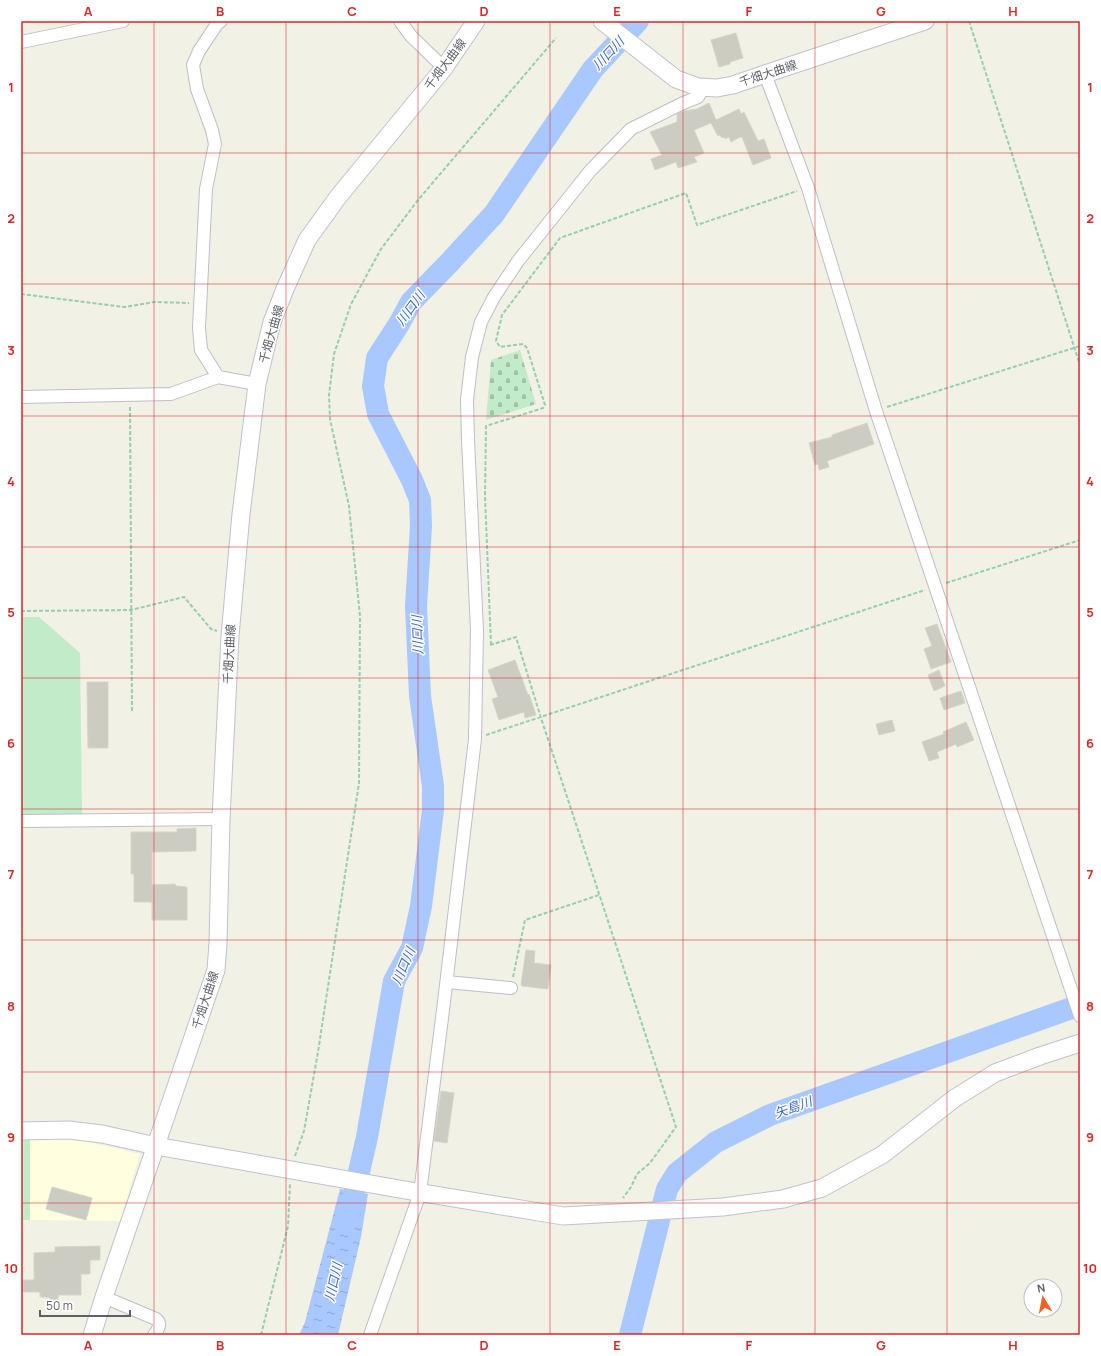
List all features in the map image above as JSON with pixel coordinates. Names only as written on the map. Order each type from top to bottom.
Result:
[{"type":"main road","name":"千畑大曲線","points":[[92,1335],[216,970],[221,819],[230,636],[241,514],[257,384],[272,322],[285,288],[307,240],[338,197],[444,68],[476,21]]},
{"type":"main road","name":"千畑大曲線","points":[[602,21],[676,79],[698,86],[717,88],[733,85],[926,21]]},
{"type":"main road","points":[[21,1131],[69,1130],[102,1134],[156,1146],[563,1216],[724,1207],[784,1199],[822,1188],[882,1155],[955,1098],[995,1074],[1040,1056],[1080,1043]]},
{"type":"street","points":[[21,42],[123,21]]},
{"type":"street","points":[[218,377],[201,350],[199,328],[206,189],[214,144],[212,130],[197,89],[193,65],[217,24],[221,21]]},
{"type":"street","points":[[400,21],[411,36],[444,68]]},
{"type":"street","points":[[765,74],[808,188],[876,411],[1080,1016]]},
{"type":"street","points":[[370,1335],[413,1191],[447,982],[475,739],[477,630],[467,400],[472,357],[481,322],[494,297],[518,261],[590,171],[631,129],[698,97],[704,87]]},
{"type":"street","points":[[21,397],[171,394],[218,377],[257,384]]},
{"type":"street","points":[[21,821],[221,819]]},
{"type":"street","points":[[447,982],[511,988]]},
{"type":"street","points":[[104,1297],[156,1319],[160,1325],[154,1335]]},
{"type":"path","points":[[969,21],[1080,365]]},
{"type":"path","points":[[261,1335],[288,1226],[295,1170],[318,1052],[359,783],[360,616],[349,506],[330,419],[329,395],[334,354],[351,304],[381,249],[418,200],[556,38]]},
{"type":"path","points":[[491,645],[485,496],[486,426],[543,408],[545,405],[528,348],[523,344],[500,347],[496,341],[502,315],[560,238],[686,193],[697,225],[808,188]]},
{"type":"path","points":[[21,294],[125,307],[154,302],[200,304]]},
{"type":"path","points":[[876,411],[1080,346]]},
{"type":"path","points":[[130,395],[132,712]]},
{"type":"path","points":[[475,739],[1080,540]]},
{"type":"path","points":[[21,611],[131,610],[184,597],[211,629],[230,636]]},
{"type":"path","points":[[476,645],[491,645],[516,637],[541,718],[676,1127],[650,1163],[637,1174],[617,1213]]},
{"type":"path","points":[[511,988],[524,920],[599,895]]},
{"type":"shaded area","points":[[67,1137],[140,1154],[120,1221],[30,1220],[30,1139]]},
{"type":"green space","points":[[520,350],[536,404],[486,420],[491,360]]},
{"type":"green space","points":[[21,617],[39,617],[80,653],[82,815],[21,815]]},
{"type":"green space","points":[[21,1139],[30,1139],[30,1220],[21,1220]]},
{"type":"water","points":[[340,1189],[368,1194],[361,1237],[338,1335],[299,1335],[305,1322]]},
{"type":"building","points":[[736,33],[743,58],[719,67],[711,40]]},
{"type":"building","points":[[709,103],[716,120],[739,109],[741,114],[744,112],[758,141],[764,139],[771,158],[753,165],[742,137],[731,142],[729,137],[725,139],[724,137],[722,138],[720,135],[718,136],[711,123],[694,130],[704,153],[694,157],[697,162],[678,168],[676,162],[655,170],[651,159],[662,155],[650,132],[677,122],[677,114],[684,111],[697,109]]},
{"type":"building","points":[[867,423],[874,444],[827,461],[829,467],[819,470],[818,464],[815,465],[809,443],[832,437],[832,435]]},
{"type":"building","points":[[937,624],[951,662],[931,669],[924,649],[932,646],[925,628]]},
{"type":"building","points":[[515,660],[536,715],[525,718],[524,712],[499,720],[492,699],[498,697],[488,670]]},
{"type":"building","points":[[939,670],[945,686],[934,691],[928,675]]},
{"type":"building","points":[[87,682],[108,682],[108,748],[88,748]]},
{"type":"building","points":[[961,691],[965,703],[944,710],[940,698]]},
{"type":"building","points":[[892,720],[895,731],[879,735],[876,724]]},
{"type":"building","points":[[966,722],[974,740],[957,747],[956,744],[937,752],[939,758],[929,761],[922,742],[944,734],[943,732]]},
{"type":"building","points":[[196,828],[196,851],[152,852],[152,885],[175,884],[176,886],[187,887],[187,920],[152,920],[152,902],[134,902],[134,874],[131,874],[131,832],[177,832],[177,829]]},
{"type":"building","points":[[526,950],[535,951],[534,963],[551,965],[548,989],[521,985]]},
{"type":"building","points":[[441,1091],[454,1093],[447,1143],[434,1141]]},
{"type":"building","points":[[52,1187],[92,1198],[86,1220],[46,1209]]},
{"type":"building","points":[[100,1246],[100,1260],[90,1260],[90,1274],[81,1274],[81,1295],[58,1295],[58,1300],[48,1300],[48,1297],[40,1297],[40,1292],[21,1292],[21,1280],[34,1280],[34,1253],[55,1252],[55,1247]]},
{"type":"waterway","name":"川口川","points":[[348,1220],[367,1137],[394,981],[412,948],[421,906],[433,810],[433,786],[420,696],[416,606],[421,526],[420,500],[412,480],[378,414],[373,386],[377,358],[411,302],[494,214],[593,69],[638,21]]},
{"type":"waterway","name":"矢島川","points":[[630,1335],[667,1189],[677,1173],[716,1142],[770,1115],[1080,1005]]}]
